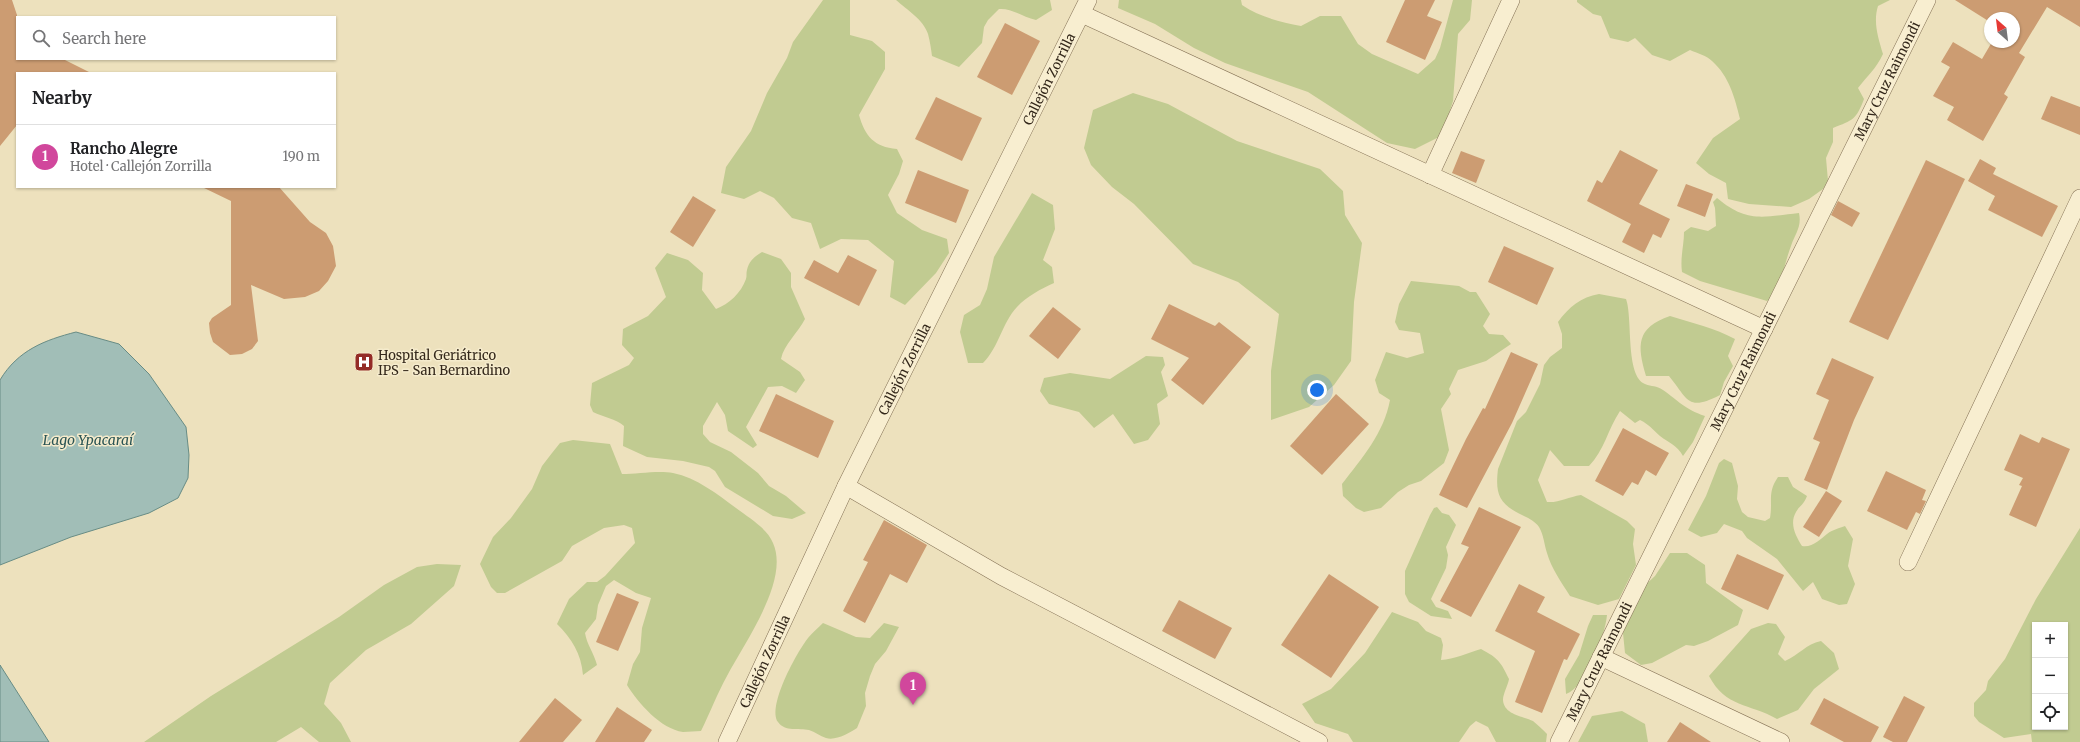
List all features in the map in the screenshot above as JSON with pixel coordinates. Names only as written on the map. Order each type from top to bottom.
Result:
[{"type":"street","points":[[1430,175],[1511,0]]},
{"type":"street","name":"Mary Cruz Raimondi","points":[[1559,742],[1927,0]]},
{"type":"street","points":[[1085,7],[1430,175],[1764,329]]},
{"type":"street","name":"Callejón Zorrilla","points":[[727,742],[846,486],[1085,7]]},
{"type":"street","points":[[1908,562],[2080,198]]},
{"type":"street","points":[[846,486],[1001,576],[1319,742]]},
{"type":"street","points":[[1601,657],[1781,742]]},
{"type":"green space","points":[[823,0],[850,0],[850,35],[872,41],[885,52],[885,69],[859,115],[864,129],[872,139],[882,146],[897,149],[903,161],[899,174],[888,195],[897,213],[922,230],[947,239],[949,253],[936,273],[905,305],[890,297],[894,261],[868,240],[841,239],[820,249],[811,223],[792,218],[774,198],[760,191],[744,199],[721,193],[726,167],[751,131],[767,93],[787,58],[793,42]]},
{"type":"green space","points":[[896,0],[1050,0],[1052,10],[1036,20],[1013,11],[999,9],[988,20],[984,27],[982,43],[959,67],[932,56],[926,29],[919,19]]},
{"type":"green space","points":[[1119,0],[1241,0],[1242,5],[1256,13],[1278,21],[1301,26],[1320,16],[1341,16],[1358,44],[1372,54],[1418,74],[1435,59],[1440,48],[1453,0],[1472,0],[1470,20],[1458,34],[1453,101],[1446,123],[1439,137],[1415,149],[1387,143],[1308,92],[1225,63],[1194,48],[1155,24],[1118,8]]},
{"type":"green space","points":[[1577,0],[1890,0],[1878,6],[1876,24],[1883,54],[1875,68],[1858,88],[1864,99],[1859,111],[1849,121],[1833,128],[1833,142],[1826,158],[1828,181],[1823,189],[1809,199],[1791,207],[1749,204],[1728,199],[1726,183],[1709,174],[1696,163],[1713,138],[1740,119],[1727,80],[1723,73],[1710,59],[1690,50],[1670,61],[1652,55],[1635,38],[1628,42],[1610,38],[1601,16],[1593,14],[1577,2]]},
{"type":"green space","points":[[1133,93],[1168,104],[1237,141],[1320,169],[1343,191],[1345,215],[1362,243],[1354,302],[1351,361],[1334,385],[1309,407],[1271,420],[1271,371],[1279,314],[1238,282],[1193,264],[1134,204],[1112,187],[1091,165],[1084,148],[1093,110]]},
{"type":"green space","points":[[1032,193],[1053,205],[1055,229],[1043,260],[1052,267],[1054,283],[1039,290],[1017,307],[1008,320],[993,350],[983,363],[968,363],[960,332],[964,315],[980,305],[987,289],[994,257]]},
{"type":"green space","points":[[1717,198],[1728,206],[1746,215],[1765,217],[1799,213],[1799,226],[1789,252],[1777,294],[1767,301],[1700,281],[1682,272],[1681,261],[1684,232],[1691,227],[1708,231],[1716,226],[1715,208],[1713,202]]},
{"type":"green space","points":[[762,252],[781,259],[791,273],[791,287],[805,319],[785,348],[781,359],[800,372],[805,380],[796,393],[782,386],[768,387],[746,427],[757,445],[753,448],[728,431],[725,415],[717,402],[703,426],[703,434],[710,442],[731,452],[758,473],[769,486],[786,496],[806,513],[792,519],[773,516],[725,487],[715,471],[709,467],[683,461],[647,457],[623,446],[624,426],[593,412],[590,405],[592,383],[629,365],[634,358],[622,345],[623,329],[648,316],[666,297],[655,268],[667,253],[688,260],[703,273],[702,290],[716,309],[730,301],[738,293],[746,279],[749,264]]},
{"type":"green space","points":[[1411,281],[1459,286],[1470,292],[1476,292],[1490,314],[1483,326],[1489,334],[1503,335],[1511,344],[1486,361],[1458,370],[1449,389],[1451,394],[1441,409],[1449,450],[1444,463],[1421,481],[1409,485],[1398,492],[1381,508],[1364,512],[1356,508],[1343,496],[1342,484],[1371,445],[1387,412],[1390,400],[1379,393],[1375,380],[1386,352],[1407,358],[1424,353],[1420,333],[1399,330],[1395,322],[1399,304]]},
{"type":"green space","points":[[1599,294],[1626,299],[1632,359],[1639,379],[1645,384],[1661,388],[1687,408],[1705,416],[1693,442],[1683,456],[1681,452],[1651,427],[1640,420],[1635,423],[1620,411],[1602,447],[1589,466],[1564,466],[1550,450],[1538,480],[1547,502],[1556,502],[1581,495],[1627,521],[1635,529],[1633,544],[1636,565],[1619,599],[1598,605],[1570,596],[1551,564],[1539,527],[1533,521],[1508,507],[1498,492],[1497,478],[1498,469],[1517,421],[1526,412],[1540,384],[1544,365],[1550,357],[1562,348],[1562,334],[1558,322],[1581,300]]},
{"type":"green space","points":[[1670,316],[1711,329],[1735,339],[1728,356],[1733,366],[1724,382],[1720,395],[1709,400],[1694,403],[1685,397],[1669,376],[1646,376],[1641,355],[1642,339],[1645,332],[1651,326]]},
{"type":"green space","points":[[1146,356],[1163,357],[1165,365],[1161,372],[1168,396],[1157,404],[1160,424],[1148,440],[1134,444],[1113,414],[1094,428],[1079,412],[1049,404],[1040,391],[1044,378],[1070,373],[1110,379]]},
{"type":"green space","points":[[573,440],[610,444],[622,474],[667,472],[682,475],[698,483],[714,492],[757,524],[767,533],[773,543],[777,558],[775,575],[770,593],[754,629],[723,683],[701,731],[683,732],[667,726],[659,721],[637,700],[627,685],[633,664],[640,652],[642,628],[651,598],[636,593],[614,580],[606,586],[598,605],[596,619],[585,633],[597,665],[583,675],[578,653],[575,647],[557,624],[569,599],[587,582],[597,582],[605,576],[635,543],[632,528],[624,525],[604,528],[572,546],[562,561],[505,593],[497,593],[491,587],[480,564],[493,537],[511,518],[532,489],[542,466],[560,443]]},
{"type":"green space","points":[[1724,459],[1732,463],[1738,486],[1737,499],[1742,512],[1748,517],[1765,521],[1770,518],[1771,493],[1775,483],[1778,477],[1788,477],[1793,487],[1807,496],[1796,512],[1793,521],[1794,530],[1802,546],[1809,546],[1834,530],[1845,526],[1853,539],[1848,566],[1855,584],[1847,604],[1839,605],[1822,599],[1813,582],[1803,591],[1777,559],[1747,538],[1742,531],[1724,524],[1717,533],[1701,537],[1688,530],[1706,496],[1719,463]]},
{"type":"green space","points":[[1437,507],[1442,513],[1449,515],[1456,525],[1446,547],[1448,555],[1446,568],[1431,599],[1436,607],[1448,611],[1452,619],[1431,616],[1409,602],[1405,594],[1405,571],[1430,515],[1434,508]]},
{"type":"green space","points":[[2080,528],[2080,742],[2032,742],[2031,734],[2004,738],[1979,722],[1974,716],[1974,703],[1986,690],[1988,681],[2005,659],[2036,599]]},
{"type":"green space","points":[[1670,553],[1687,553],[1705,565],[1706,583],[1743,610],[1738,625],[1708,641],[1694,646],[1686,645],[1652,663],[1641,665],[1625,653],[1623,633],[1629,615],[1642,588],[1655,576]]},
{"type":"green space","points":[[437,564],[461,565],[454,586],[411,624],[366,650],[330,683],[324,704],[341,723],[351,742],[319,742],[301,727],[276,742],[144,742],[211,696],[339,617],[384,585],[417,567]]},
{"type":"green space","points":[[1392,612],[1418,622],[1426,631],[1441,638],[1443,645],[1441,660],[1481,649],[1495,658],[1504,668],[1509,679],[1503,698],[1504,705],[1510,712],[1537,724],[1547,734],[1546,742],[1496,742],[1488,727],[1476,721],[1470,726],[1459,742],[1353,742],[1348,734],[1315,723],[1302,704],[1331,689],[1365,653]]},
{"type":"green space","points":[[1593,615],[1607,615],[1603,635],[1593,660],[1581,682],[1566,694],[1565,679],[1579,655]]},
{"type":"green space","points":[[823,623],[856,637],[870,638],[884,623],[899,627],[886,651],[875,664],[870,676],[865,693],[866,706],[857,728],[842,736],[830,739],[809,730],[784,727],[778,722],[776,714],[776,704],[780,692],[797,655],[808,638]]},
{"type":"green space","points":[[1768,623],[1776,624],[1785,637],[1778,654],[1785,661],[1816,642],[1821,641],[1834,653],[1839,669],[1814,689],[1798,710],[1777,719],[1739,704],[1723,694],[1709,676],[1751,629]]},
{"type":"green space","points":[[1622,711],[1645,724],[1648,742],[1578,742],[1592,716]]},
{"type":"water","name":"Lago Ypacaraí","points":[[76,332],[119,344],[149,374],[186,427],[189,455],[188,478],[178,498],[149,513],[71,537],[0,565],[0,380],[15,361],[33,348]]},
{"type":"water","points":[[0,665],[49,742],[0,742]]},
{"type":"building","points":[[0,0],[12,0],[17,15],[16,60],[65,60],[89,72],[16,72],[16,126],[0,146]]},
{"type":"building","points":[[1405,0],[1435,0],[1427,16],[1442,22],[1425,60],[1386,42]]},
{"type":"building","points":[[1955,0],[2080,0],[2080,27],[2047,7],[2019,53],[2025,57],[2004,94],[2008,97],[1983,141],[1947,120],[1954,107],[1933,96],[1950,67],[1941,62],[1953,42],[1982,59],[1988,48],[2020,48],[2020,12],[1984,12],[1984,18]]},
{"type":"building","points":[[1005,23],[1040,41],[1012,95],[977,77]]},
{"type":"building","points":[[2051,96],[2080,107],[2080,135],[2041,119]]},
{"type":"building","points":[[936,97],[982,118],[962,161],[915,139]]},
{"type":"building","points":[[1620,150],[1658,170],[1639,204],[1670,219],[1661,238],[1653,234],[1644,253],[1622,242],[1631,224],[1587,201],[1597,180],[1602,183]]},
{"type":"building","points":[[1461,151],[1485,160],[1476,183],[1452,173]]},
{"type":"building","points":[[1980,159],[1996,168],[1993,174],[2058,206],[2042,237],[1988,210],[1995,196],[1968,181]]},
{"type":"building","points":[[1926,160],[1965,179],[1888,340],[1849,322]]},
{"type":"building","points":[[918,170],[969,190],[956,223],[905,203]]},
{"type":"building","points":[[1686,184],[1713,194],[1705,217],[1677,206]]},
{"type":"building","points":[[204,188],[280,188],[310,222],[326,233],[333,246],[336,266],[328,281],[319,291],[305,297],[284,299],[251,285],[258,341],[252,349],[242,354],[230,355],[213,342],[209,323],[212,318],[231,305],[231,201]]},
{"type":"building","points":[[693,196],[716,210],[693,247],[670,232]]},
{"type":"building","points":[[1838,201],[1860,213],[1852,227],[1831,215]]},
{"type":"building","points":[[1504,246],[1554,268],[1537,305],[1488,282]]},
{"type":"building","points":[[848,255],[877,270],[859,306],[804,278],[814,260],[838,273]]},
{"type":"building","points":[[1169,304],[1215,326],[1219,322],[1251,347],[1203,405],[1171,380],[1189,358],[1151,339]]},
{"type":"building","points":[[1053,307],[1081,329],[1058,359],[1029,336]]},
{"type":"building","points":[[1511,352],[1538,364],[1512,423],[1467,508],[1439,495],[1466,439],[1483,408],[1485,409]]},
{"type":"building","points":[[1832,358],[1874,377],[1854,420],[1827,490],[1804,480],[1820,442],[1813,439],[1829,400],[1816,394]]},
{"type":"building","points":[[776,394],[834,421],[818,458],[759,431]]},
{"type":"building","points":[[1336,394],[1369,424],[1322,475],[1290,446]]},
{"type":"building","points":[[1623,428],[1669,453],[1656,476],[1646,470],[1638,485],[1632,482],[1623,496],[1595,481]]},
{"type":"building","points":[[2020,434],[2039,443],[2042,437],[2070,449],[2036,527],[2009,515],[2022,486],[2019,485],[2023,478],[2004,470]]},
{"type":"building","points":[[1886,471],[1926,490],[1922,500],[1926,501],[1920,514],[1916,512],[1907,530],[1867,511]]},
{"type":"building","points":[[1826,491],[1842,501],[1819,537],[1803,527]]},
{"type":"building","points":[[1479,507],[1521,527],[1471,617],[1440,601],[1469,547],[1461,544]]},
{"type":"building","points":[[884,520],[927,545],[907,583],[890,574],[865,623],[843,611],[868,562],[863,560]]},
{"type":"building","points":[[1737,554],[1784,575],[1768,610],[1721,589]]},
{"type":"building","points":[[1329,574],[1379,607],[1331,678],[1281,645]]},
{"type":"building","points":[[1519,584],[1545,597],[1537,612],[1580,634],[1567,660],[1564,659],[1542,713],[1515,702],[1535,651],[1495,631]]},
{"type":"building","points":[[617,593],[639,602],[618,651],[596,642]]},
{"type":"building","points":[[1179,600],[1232,628],[1215,659],[1162,631]]},
{"type":"building","points":[[1904,696],[1925,707],[1907,742],[1893,742],[1883,737]]},
{"type":"building","points":[[555,698],[582,720],[563,742],[519,742]]},
{"type":"building","points":[[1824,698],[1879,727],[1871,742],[1844,742],[1810,724]]},
{"type":"building","points":[[617,707],[652,730],[644,742],[595,742]]},
{"type":"building","points":[[1680,722],[1711,742],[1667,742]]},
{"type":"place","name":"Hospital Geriátrico IPS - San Bernardino","points":[[364,362]]},
{"type":"place","name":"Rancho Alegre","points":[[913,705]]}]
